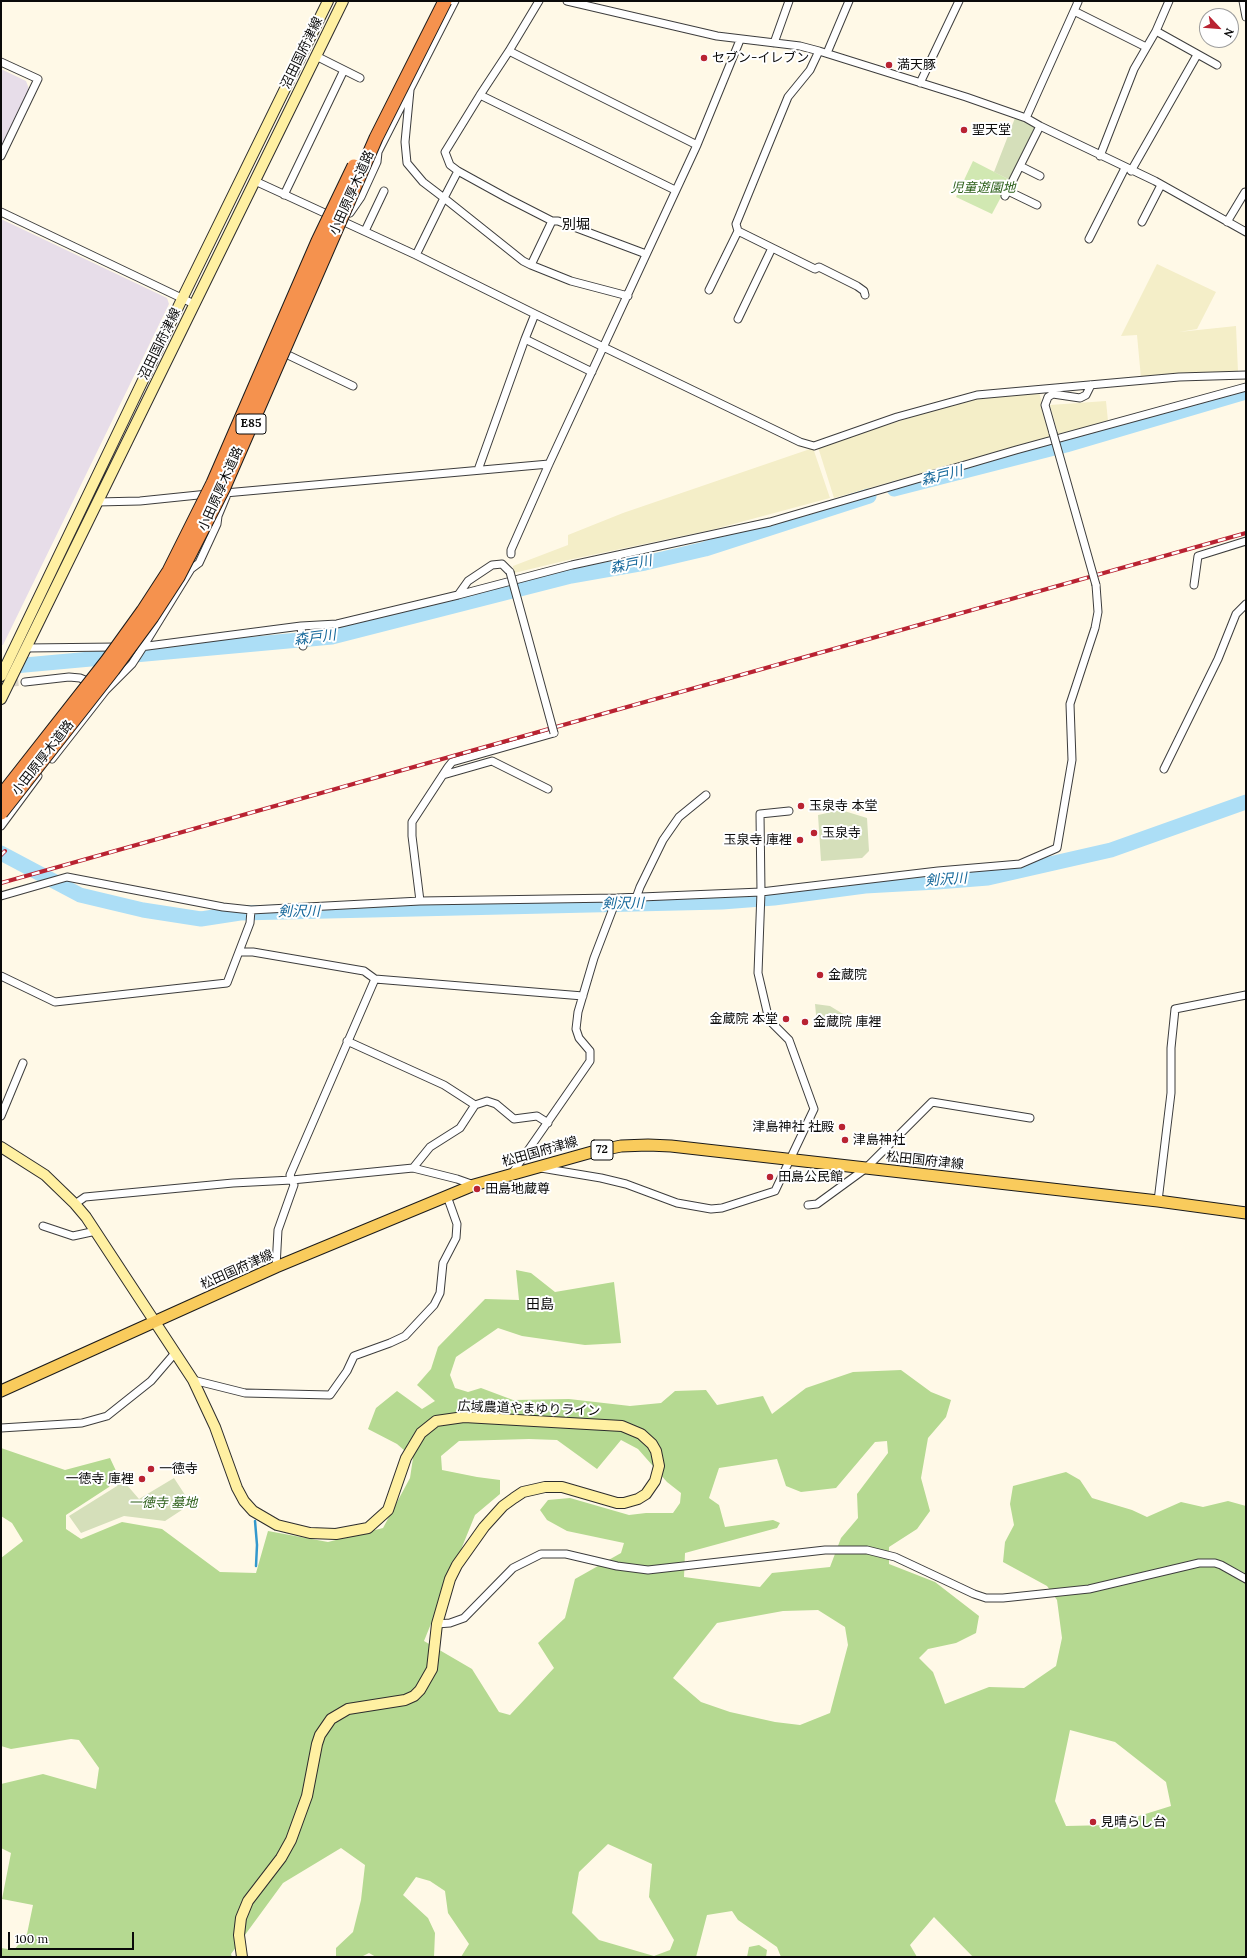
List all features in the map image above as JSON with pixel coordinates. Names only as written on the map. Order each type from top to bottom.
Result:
[{"type":"highway","name":"小田原厚木道路","points":[[1,796],[107,661],[144,611],[169,571],[213,483],[318,241],[435,1]]},
{"type":"highway","name":"小田原厚木道路","points":[[1,813],[113,670],[152,617],[178,577],[224,487],[376,138],[445,1]]},
{"type":"main road","name":"松田国府津線","points":[[1,1391],[276,1267],[474,1185],[535,1167],[621,1146],[648,1145],[789,1160],[1158,1201],[1246,1213]]},
{"type":"street","name":"沼田国府津線","points":[[1,676],[8,656],[328,1]]},
{"type":"street","name":"沼田国府津線","points":[[1,699],[343,1]]},
{"type":"street","points":[[1,826],[37,777],[106,690],[132,664],[191,568],[199,563],[217,524],[218,516],[227,493],[352,207],[361,198],[377,162],[378,152],[455,1]]},
{"type":"street","points":[[539,1],[445,152],[450,165],[458,171],[552,221],[558,221],[646,254]]},
{"type":"street","points":[[567,1],[717,36],[774,43],[827,53],[1026,118],[1161,185],[1246,232]]},
{"type":"street","points":[[774,43],[789,1]]},
{"type":"street","points":[[827,53],[849,1]]},
{"type":"street","points":[[920,83],[959,1]]},
{"type":"street","points":[[1026,118],[1078,2],[1077,1]]},
{"type":"street","points":[[1100,156],[1134,69],[1156,31],[1169,1]]},
{"type":"street","points":[[1243,1],[1246,17]]},
{"type":"street","points":[[1074,11],[1146,47]]},
{"type":"street","points":[[1156,31],[1217,65]]},
{"type":"street","points":[[511,554],[511,550],[549,464],[697,145],[740,40]]},
{"type":"street","points":[[509,51],[697,145]]},
{"type":"street","points":[[709,290],[738,231],[736,224],[788,97],[810,70],[819,51]]},
{"type":"street","points":[[1089,239],[1128,169],[1197,55]]},
{"type":"street","points":[[316,56],[360,78]]},
{"type":"street","points":[[1,62],[38,79],[1,156]]},
{"type":"street","points":[[284,195],[344,70]]},
{"type":"street","points":[[410,88],[405,142],[406,163],[423,182],[523,261],[571,281],[628,296]]},
{"type":"street","points":[[480,95],[675,190]]},
{"type":"street","points":[[1037,205],[1006,193],[1040,126]]},
{"type":"street","points":[[1020,166],[1040,176]]},
{"type":"street","points":[[416,255],[458,171]]},
{"type":"street","points":[[255,181],[416,255],[800,442],[814,446],[897,417],[977,395],[1179,377],[1246,375]]},
{"type":"street","points":[[1142,222],[1161,185]]},
{"type":"street","points":[[365,231],[384,191]]},
{"type":"street","points":[[1227,222],[1246,192]]},
{"type":"street","points":[[1,212],[194,304]]},
{"type":"street","points":[[531,265],[552,221]]},
{"type":"street","points":[[738,231],[815,268],[819,267],[857,286],[864,291],[865,295]]},
{"type":"street","points":[[738,319],[772,248]]},
{"type":"street","points":[[478,470],[535,314]]},
{"type":"street","points":[[525,339],[592,372]]},
{"type":"street","points":[[288,355],[353,386]]},
{"type":"street","points":[[1,896],[67,877],[251,911],[420,902],[636,898],[761,892],[938,871],[1020,864],[1057,848],[1072,760],[1070,704],[1095,628],[1098,612],[1096,585],[1045,405],[1048,397],[1053,394],[1080,398],[1086,395],[1091,385]]},
{"type":"street","points":[[25,649],[143,647],[301,626],[337,624],[458,595],[572,565],[770,522],[1016,450],[1246,387]]},
{"type":"street","points":[[97,502],[111,503],[549,464]]},
{"type":"street","points":[[1194,585],[1198,556],[1246,541]]},
{"type":"street","points":[[420,902],[412,836],[412,822],[452,762],[554,733],[510,572],[502,564],[489,566],[468,581],[458,595]]},
{"type":"street","points":[[1164,769],[1218,659],[1236,614],[1246,604]]},
{"type":"street","points":[[301,626],[303,646]]},
{"type":"street","points":[[25,682],[69,677],[80,678],[106,690]]},
{"type":"street","points":[[443,775],[492,761],[548,789]]},
{"type":"street","points":[[636,898],[640,886],[663,840],[679,817],[706,796]]},
{"type":"street","points":[[535,1167],[601,1178],[626,1184],[678,1203],[711,1209],[722,1208],[775,1191],[814,1109],[789,1040],[769,1020],[758,973],[761,892],[760,814],[789,811]]},
{"type":"street","points":[[510,1175],[548,1123],[590,1061],[590,1051],[579,1038],[576,1029],[578,1012],[594,958],[617,898]]},
{"type":"street","points":[[1,976],[55,1002],[227,983],[250,923],[251,911]]},
{"type":"street","points":[[240,952],[253,952],[364,971],[375,979],[583,996]]},
{"type":"street","points":[[276,1267],[278,1230],[294,1185],[290,1175],[375,979]]},
{"type":"street","points":[[1158,1201],[1171,1093],[1171,1048],[1175,1009],[1246,995]]},
{"type":"street","points":[[347,1041],[444,1085],[475,1105]]},
{"type":"street","points":[[1,1116],[23,1062]]},
{"type":"street","points":[[413,1168],[430,1147],[460,1128],[475,1105],[487,1101],[496,1104],[514,1119],[537,1116],[548,1123]]},
{"type":"street","points":[[808,1205],[817,1204],[865,1169],[932,1102],[1030,1118]]},
{"type":"street","name":"広域農道やまゆりライン","points":[[1,1147],[45,1175],[75,1204],[96,1231],[193,1380],[215,1427],[237,1488],[244,1501],[254,1511],[277,1525],[310,1533],[352,1532],[368,1528],[388,1510],[406,1458],[421,1433],[436,1421],[464,1417],[622,1426],[641,1434],[652,1444],[656,1451],[659,1466],[651,1489],[638,1499],[624,1503],[617,1503],[562,1487],[553,1486],[523,1492],[503,1506],[484,1527],[450,1579],[441,1605],[437,1624]]},
{"type":"street","points":[[75,1204],[85,1197],[233,1183],[292,1180],[413,1168],[457,1179],[474,1185]]},
{"type":"street","points":[[193,1380],[245,1393],[330,1395],[347,1371],[354,1356],[405,1336],[434,1305],[440,1293],[443,1263],[456,1238],[457,1224],[447,1196]]},
{"type":"street","points":[[43,1226],[73,1236],[96,1231]]},
{"type":"street","points":[[1,1428],[82,1423],[107,1416],[151,1381],[175,1353]]},
{"type":"street","points":[[242,1957],[239,1935],[244,1910],[259,1886],[281,1858],[291,1840],[307,1796],[317,1744],[323,1730],[331,1719],[348,1709],[405,1700],[420,1690],[432,1669],[437,1624],[450,1623],[464,1618],[513,1568],[541,1554],[566,1554],[617,1566],[648,1570],[825,1550],[867,1550],[895,1557],[974,1594],[986,1598],[1003,1598],[1089,1590],[1200,1563],[1214,1563],[1221,1565],[1246,1579]]},
{"type":"shaded area","points":[[1,69],[26,81],[29,89],[1,148]]},
{"type":"shaded area","points":[[1,219],[167,298],[169,304],[3,645],[1,645]]},
{"type":"shaded area","points":[[1157,264],[1216,292],[1197,329],[1179,332],[1236,326],[1238,372],[1183,373],[1141,378],[1137,335],[1121,336]]},
{"type":"shaded area","points":[[1039,392],[1051,436],[834,498],[818,447],[972,398]]},
{"type":"shaded area","points":[[1106,401],[1108,421],[1058,434],[1050,405]]},
{"type":"shaded area","points":[[813,448],[830,498],[711,530],[514,573],[513,566],[568,545],[568,535],[623,513]]},
{"type":"green space","points":[[1015,118],[1034,126],[1035,128],[1010,180],[994,172]]},
{"type":"green space","name":"児童遊園地","points":[[973,161],[1010,180],[992,214],[956,197]]},
{"type":"green space","points":[[841,810],[867,818],[869,851],[862,858],[821,861],[818,815]]},
{"type":"green space","points":[[815,1004],[830,1006],[848,1017],[848,1023],[817,1025]]},
{"type":"green space","points":[[516,1270],[531,1273],[555,1292],[614,1282],[621,1343],[585,1345],[522,1336],[498,1328],[456,1357],[450,1375],[455,1388],[468,1392],[481,1388],[513,1400],[569,1399],[630,1406],[661,1403],[675,1391],[706,1390],[717,1405],[763,1396],[772,1414],[806,1388],[853,1372],[901,1370],[931,1392],[951,1400],[946,1417],[928,1438],[921,1478],[930,1511],[917,1529],[889,1547],[889,1564],[935,1582],[979,1616],[976,1633],[956,1643],[928,1649],[919,1658],[933,1672],[945,1704],[989,1687],[1024,1688],[1056,1666],[1062,1638],[1057,1600],[1047,1586],[1003,1562],[1005,1542],[1014,1525],[1010,1504],[1013,1486],[1066,1472],[1080,1480],[1092,1498],[1132,1510],[1147,1517],[1181,1502],[1203,1507],[1228,1501],[1246,1506],[1246,1957],[973,1957],[934,1917],[910,1945],[917,1957],[781,1957],[777,1947],[738,1920],[732,1911],[707,1915],[696,1957],[461,1957],[469,1944],[448,1913],[445,1891],[430,1881],[416,1877],[403,1895],[428,1918],[435,1933],[434,1957],[376,1957],[369,1953],[361,1957],[336,1957],[336,1948],[353,1932],[361,1900],[365,1865],[341,1848],[283,1883],[231,1954],[232,1957],[1,1957],[1,1948],[14,1950],[27,1934],[33,1905],[2,1899],[11,1853],[1,1848],[1,1784],[43,1774],[96,1789],[99,1768],[79,1740],[71,1739],[11,1749],[1,1746],[1,1558],[23,1541],[12,1523],[1,1516],[1,1448],[65,1470],[110,1458],[117,1473],[109,1487],[66,1515],[66,1529],[81,1539],[122,1522],[162,1529],[220,1572],[256,1573],[268,1531],[328,1542],[383,1528],[410,1478],[413,1458],[397,1444],[368,1429],[376,1408],[397,1391],[422,1409],[435,1401],[417,1385],[431,1369],[438,1347],[485,1299],[519,1300]],"holes":[[[529,1439],[557,1440],[597,1469],[621,1440],[638,1449],[667,1482],[681,1493],[680,1503],[673,1513],[646,1513],[629,1515],[570,1498],[548,1500],[540,1510],[547,1520],[567,1531],[624,1543],[621,1553],[575,1579],[565,1618],[538,1643],[554,1668],[510,1715],[499,1712],[472,1669],[424,1641],[475,1515],[500,1494],[500,1480],[442,1470],[441,1456],[459,1441]],[[887,1441],[888,1453],[857,1494],[858,1518],[841,1538],[830,1567],[772,1573],[760,1587],[684,1577],[685,1553],[777,1528],[780,1523],[773,1520],[725,1527],[719,1505],[709,1498],[719,1468],[777,1459],[786,1486],[801,1492],[836,1488],[875,1442]],[[818,1610],[845,1627],[848,1645],[830,1713],[800,1725],[775,1722],[730,1712],[701,1702],[673,1678],[717,1623],[783,1611]],[[1070,1730],[1115,1742],[1166,1782],[1171,1806],[1110,1825],[1066,1826],[1055,1801]],[[608,1844],[652,1864],[649,1897],[674,1940],[670,1950],[654,1956],[599,1940],[572,1913],[579,1872]]]},
{"type":"green space","name":"一徳寺 墓地","points":[[120,1477],[139,1499],[174,1478],[191,1504],[165,1521],[124,1516],[81,1533],[69,1516],[117,1486]]},
{"type":"green space","points":[[759,1945],[767,1950],[766,1957],[747,1957],[749,1947]]},
{"type":"waterway","name":"森戸川","points":[[894,489],[1066,445],[1246,392]]},
{"type":"waterway","name":"森戸川","points":[[3,667],[332,637],[571,576],[645,563],[705,549],[869,496]]},
{"type":"waterway","name":"剣沢川","points":[[1,853],[80,895],[143,910],[201,919],[240,913],[722,902],[774,898],[865,886],[988,878],[1111,850],[1246,802]]},
{"type":"waterway","points":[[255,1521],[257,1545],[256,1566]]},
{"type":"tunnel","points":[[1,684],[25,682]]},
{"type":"railway","points":[[1,883],[1246,533]]},
{"type":"railway","points":[[1,855],[5,851]]},
{"type":"place","name":"セブン-イレブン","points":[[704,58]]},
{"type":"place","name":"満天豚","points":[[889,65]]},
{"type":"place","name":"聖天堂","points":[[964,130]]},
{"type":"place","name":"玉泉寺 本堂","points":[[801,806]]},
{"type":"place","name":"玉泉寺","points":[[814,833]]},
{"type":"place","name":"玉泉寺 庫裡","points":[[800,840]]},
{"type":"place","name":"金蔵院","points":[[820,975]]},
{"type":"place","name":"金蔵院 本堂","points":[[786,1019]]},
{"type":"place","name":"金蔵院 庫裡","points":[[805,1022]]},
{"type":"place","name":"津島神社 社殿","points":[[842,1127]]},
{"type":"place","name":"津島神社","points":[[845,1140]]},
{"type":"place","name":"田島公民館","points":[[770,1177]]},
{"type":"place","name":"田島地蔵尊","points":[[477,1189]]},
{"type":"place","name":"一徳寺","points":[[151,1469]]},
{"type":"place","name":"一徳寺 庫裡","points":[[142,1479]]},
{"type":"place","name":"見晴らし台","points":[[1093,1822]]},
{"type":"district","name":"別堀","points":[[576,225]]},
{"type":"district","name":"田島","points":[[540,1305]]}]
